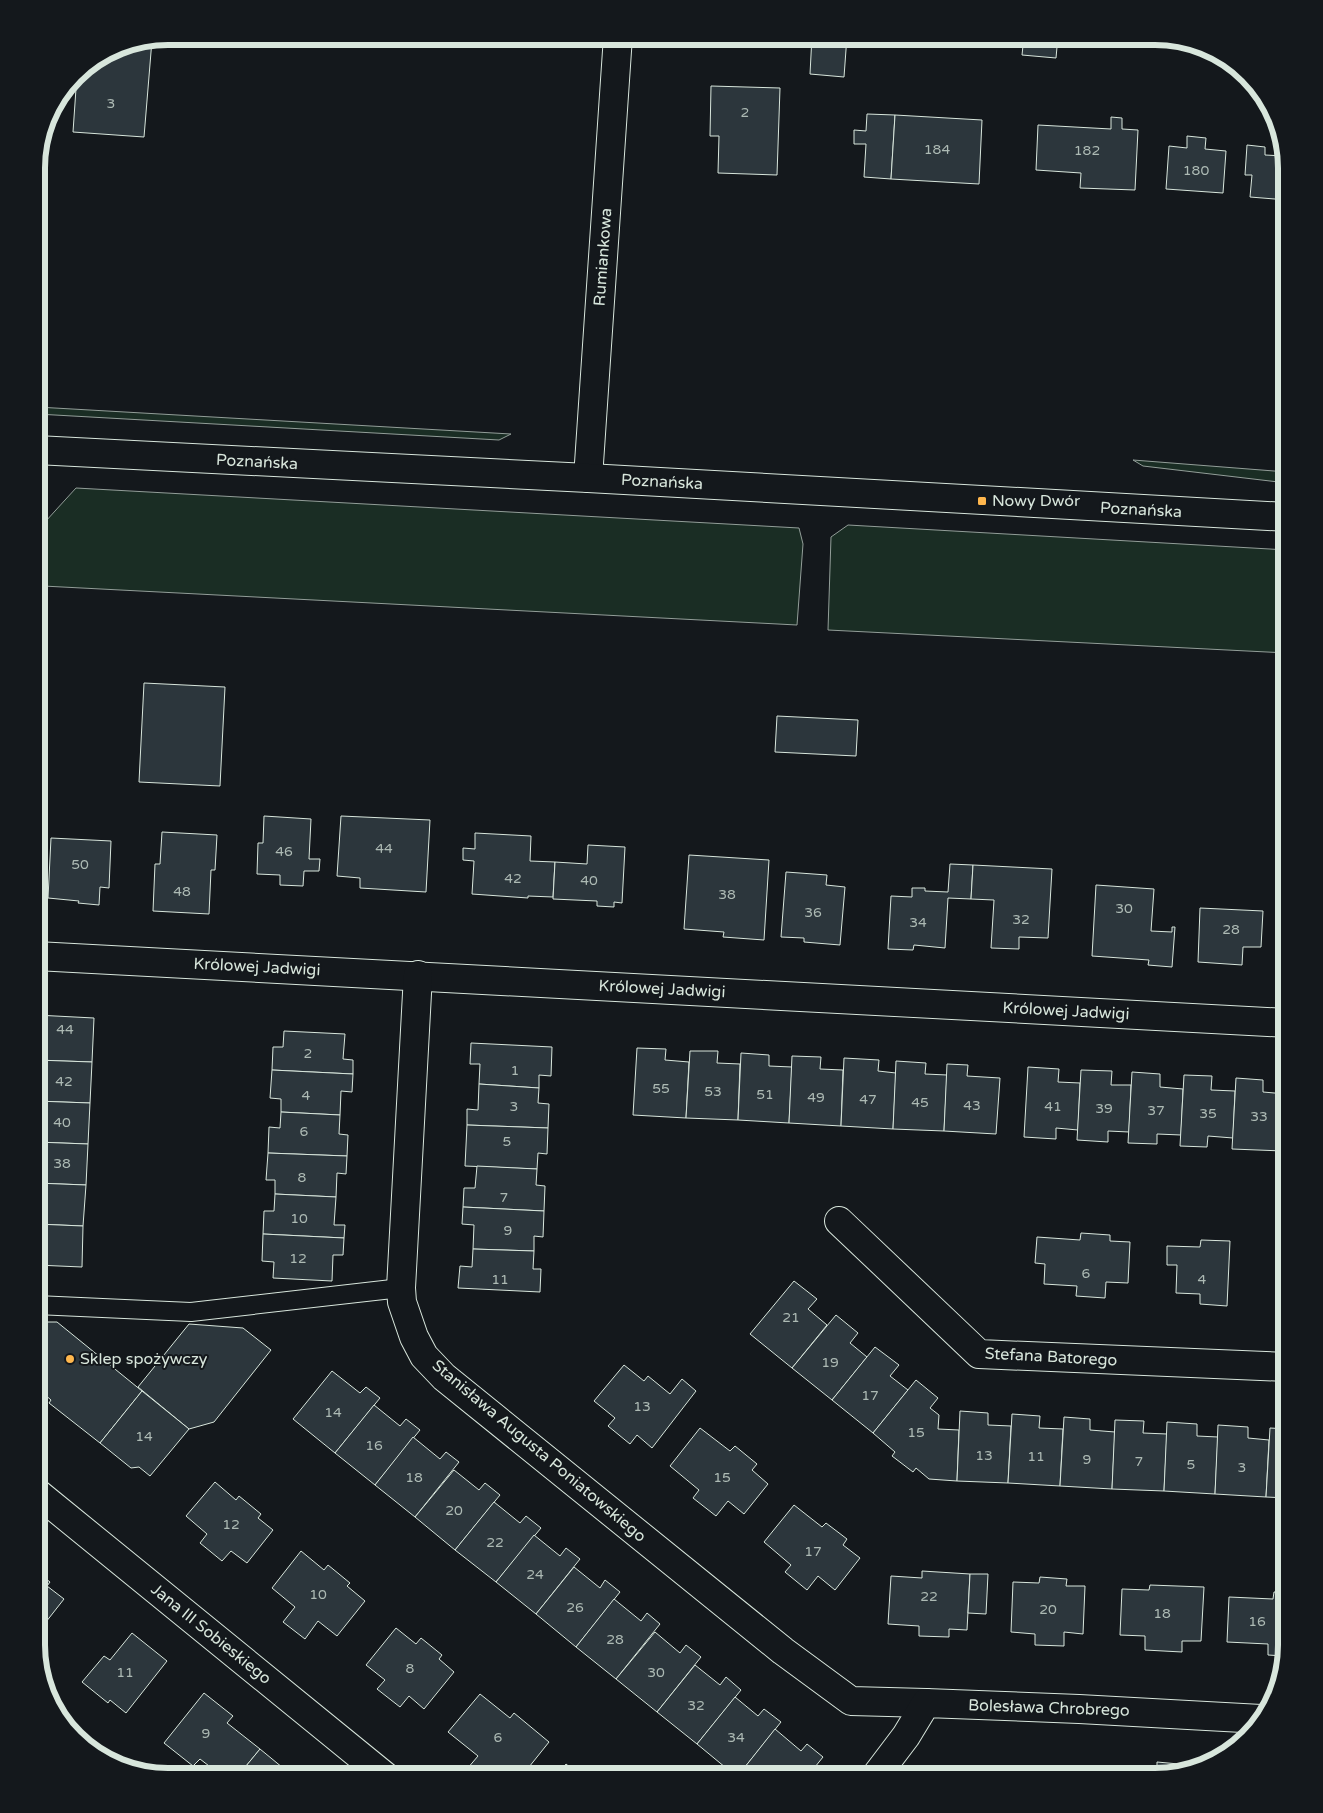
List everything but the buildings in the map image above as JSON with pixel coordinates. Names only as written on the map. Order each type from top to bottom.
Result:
[{"type":"street","name":"Rumiankowa","points":[[588,478],[617,45]]},
{"type":"street","name":"Poznańska","points":[[45,450],[588,478],[1278,516]]},
{"type":"street","name":"Królowej Jadwigi","points":[[45,956],[1278,1023]]},
{"type":"street","name":"Stanisława Augusta Poniatowskiego","points":[[418,976],[401,1288],[402,1302],[414,1337],[424,1356],[444,1377],[783,1651],[851,1701],[926,1703]]},
{"type":"street","name":"Stefana Batorego","points":[[839,1221],[979,1354],[1278,1367]]},
{"type":"street","name":"Jana III Sobieskiego","points":[[45,1499],[376,1768]]},
{"type":"street","name":"Bolesława Chrobrego","points":[[926,1703],[1079,1708],[1254,1719]]},
{"type":"street","points":[[882,1768],[906,1736],[926,1703]]},
{"type":"lane","points":[[45,1305],[191,1312],[401,1288]]},
{"type":"green space","points":[[45,407],[511,434],[499,440],[45,414]]},
{"type":"green space","points":[[1133,460],[1278,471],[1278,482],[1143,466]]},
{"type":"green space","points":[[76,488],[799,528],[803,544],[797,625],[45,586],[45,522]]},
{"type":"green space","points":[[848,525],[1278,549],[1278,653],[828,630],[831,537]]},
{"type":"place","name":"Nowy Dwór","points":[[982,501]]},
{"type":"place","name":"Sklep spożywczy","points":[[70,1359]]}]
